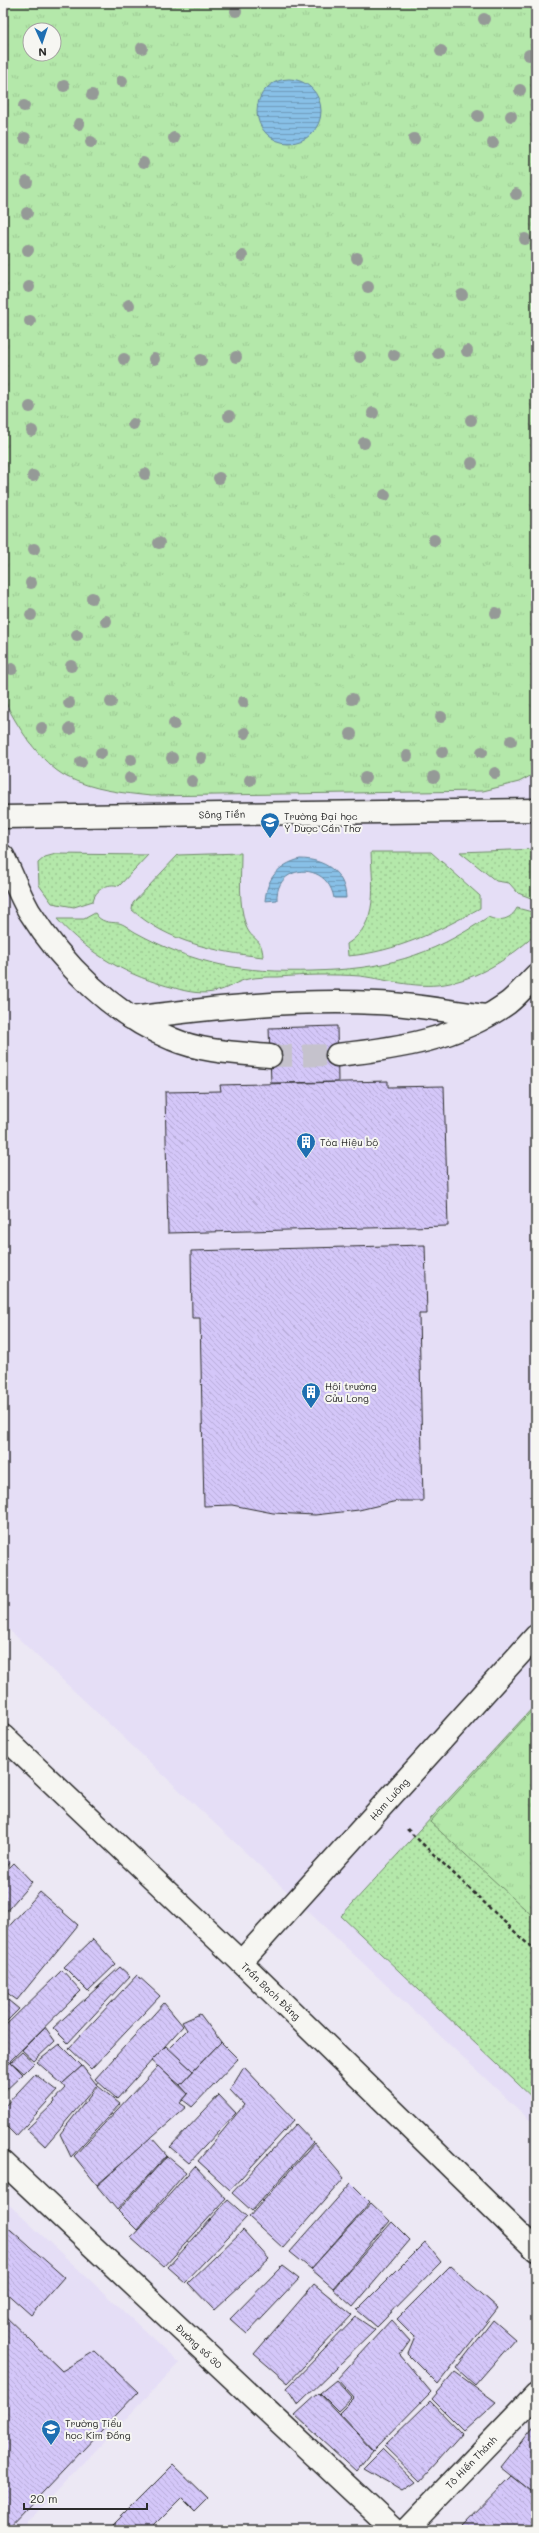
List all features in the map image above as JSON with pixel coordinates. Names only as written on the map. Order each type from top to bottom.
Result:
[{"type":"street","name":"Sông Tiền","points":[[3,817],[536,810]]},
{"type":"street","points":[[3,856],[29,910],[62,956],[95,989],[131,1018],[172,1039],[217,1051],[270,1056]]},
{"type":"street","points":[[338,1055],[384,1049],[426,1041],[468,1027],[509,1002],[536,975]]},
{"type":"street","points":[[131,1018],[242,1005],[307,1002],[379,1003],[486,1016]]},
{"type":"street","name":"Hàm Luông","points":[[241,1962],[536,1636]]},
{"type":"street","name":"Trần Bạch Đằng","points":[[3,1736],[241,1962],[536,2250]]},
{"type":"street","name":"Đường số 30","points":[[3,2162],[394,2530]]},
{"type":"street","name":"Tô Hiến Thành","points":[[406,2530],[536,2395]]},
{"type":"path","points":[[407,1829],[536,1952]]},
{"type":"shaded area","name":"Trường Đại học Y Dược Cần Thơ","points":[[3,3],[536,3],[536,2126],[3,1624]]},
{"type":"shaded area","name":"Trường Tiểu học Kim Đồng","points":[[3,2199],[179,2363],[20,2530],[3,2530]]},
{"type":"green space","points":[[3,3],[536,3],[536,773],[519,782],[483,791],[151,796],[97,788],[67,777],[57,771],[29,742],[3,697]]},
{"type":"green space","points":[[536,849],[536,900],[518,893],[509,883],[496,881],[460,852]]},
{"type":"green space","points":[[371,852],[431,852],[480,896],[480,908],[449,925],[417,939],[383,950],[348,956],[347,944],[358,935],[365,926],[372,903],[373,891]]},
{"type":"green space","points":[[241,853],[240,890],[243,917],[248,931],[261,946],[263,957],[228,952],[193,944],[161,930],[132,910],[133,903],[178,855]]},
{"type":"green space","points":[[56,854],[148,855],[119,886],[106,886],[96,893],[93,901],[74,907],[52,903],[39,885],[38,863],[45,857]]},
{"type":"green space","points":[[517,908],[536,913],[536,934],[517,950],[496,964],[462,980],[438,985],[416,985],[350,975],[263,977],[244,980],[221,990],[207,993],[190,992],[142,978],[126,971],[82,943],[57,919],[84,919],[95,913],[100,919],[125,925],[135,932],[178,952],[220,965],[264,970],[312,971],[361,967],[404,959],[425,952],[445,942],[488,917],[500,920],[504,919],[511,915]]},
{"type":"green space","points":[[536,1704],[536,2101],[341,1916]]},
{"type":"green space","points":[[536,1706],[536,1919],[430,1822]]},
{"type":"water","points":[[289,79],[307,85],[315,93],[321,111],[315,129],[307,137],[289,143],[271,137],[263,129],[257,111],[263,93],[271,85]]},
{"type":"water","points":[[300,859],[317,861],[332,869],[342,881],[346,898],[334,898],[329,886],[322,877],[312,872],[302,871],[292,874],[284,879],[279,888],[277,900],[265,901],[268,886],[275,874],[286,865]]},
{"type":"building","points":[[337,1026],[338,1082],[271,1083],[269,1028]]},
{"type":"building","name":"Tòa Hiệu bộ","points":[[388,1081],[388,1087],[444,1086],[448,1226],[168,1233],[165,1092],[221,1091],[220,1085]]},
{"type":"building","name":"Hội trường Cửu Long","points":[[425,1245],[427,1314],[419,1314],[423,1501],[397,1501],[359,1510],[315,1515],[273,1513],[232,1505],[204,1506],[200,1318],[192,1318],[191,1251]]},
{"type":"building","points":[[3,1855],[10,1862],[3,1870]]},
{"type":"building","points":[[14,1863],[32,1882],[3,1915],[3,1874]]},
{"type":"building","points":[[40,1892],[78,1925],[17,2000],[3,1990],[3,1933]]},
{"type":"building","points":[[93,1939],[116,1964],[88,1991],[64,1967]]},
{"type":"building","points":[[120,1967],[130,1976],[68,2043],[53,2028]]},
{"type":"building","points":[[62,1970],[81,1991],[3,2068],[3,2028]]},
{"type":"building","points":[[137,1975],[160,1996],[91,2069],[69,2048]]},
{"type":"building","points":[[3,1996],[19,2009],[3,2025]]},
{"type":"building","points":[[164,2003],[183,2026],[117,2099],[95,2079]]},
{"type":"building","points":[[200,2014],[221,2042],[193,2071],[168,2049],[187,2030],[182,2022]]},
{"type":"building","points":[[45,2027],[55,2041],[34,2061],[22,2050]]},
{"type":"building","points":[[221,2042],[238,2059],[192,2107],[183,2100],[188,2094],[180,2085]]},
{"type":"building","points":[[60,2044],[82,2066],[62,2084],[37,2062]]},
{"type":"building","points":[[166,2046],[193,2071],[180,2085],[151,2061]]},
{"type":"building","points":[[22,2052],[34,2063],[24,2073],[11,2062]]},
{"type":"building","points":[[11,2062],[23,2074],[3,2093],[3,2069]]},
{"type":"building","points":[[82,2066],[97,2085],[45,2146],[27,2129],[55,2102],[54,2100],[65,2088],[62,2084]]},
{"type":"building","points":[[158,2066],[188,2094],[180,2103],[186,2107],[97,2185],[74,2156]]},
{"type":"building","points":[[244,2067],[294,2120],[230,2190],[198,2161],[244,2105],[230,2090]]},
{"type":"building","points":[[35,2074],[57,2091],[16,2136],[3,2123],[3,2108]]},
{"type":"building","points":[[98,2086],[120,2104],[71,2157],[60,2134]]},
{"type":"building","points":[[219,2095],[236,2113],[189,2163],[170,2147]]},
{"type":"building","points":[[296,2124],[313,2142],[252,2211],[232,2193]]},
{"type":"building","points":[[151,2137],[167,2155],[117,2210],[97,2186]]},
{"type":"building","points":[[314,2143],[344,2178],[283,2248],[249,2217]]},
{"type":"building","points":[[167,2156],[186,2172],[137,2230],[118,2211]]},
{"type":"building","points":[[195,2166],[226,2199],[164,2267],[131,2238]]},
{"type":"building","points":[[351,2183],[370,2202],[311,2269],[290,2252]]},
{"type":"building","points":[[228,2200],[247,2217],[185,2282],[168,2267]]},
{"type":"building","points":[[371,2203],[390,2221],[333,2288],[311,2269]]},
{"type":"building","points":[[392,2222],[410,2240],[353,2307],[333,2289]]},
{"type":"building","points":[[3,2223],[64,2277],[31,2315],[3,2290]]},
{"type":"building","points":[[243,2230],[269,2259],[214,2310],[188,2283]]},
{"type":"building","points":[[425,2242],[441,2262],[377,2327],[357,2310]]},
{"type":"building","points":[[282,2266],[299,2279],[247,2334],[230,2319]]},
{"type":"building","points":[[450,2266],[498,2308],[438,2384],[408,2354],[415,2337],[397,2319]]},
{"type":"building","points":[[314,2284],[352,2315],[288,2383],[254,2354]]},
{"type":"building","points":[[3,2314],[62,2371],[95,2351],[138,2392],[7,2530],[3,2530]]},
{"type":"building","points":[[356,2317],[375,2330],[298,2405],[287,2388]]},
{"type":"building","points":[[391,2320],[410,2341],[400,2355],[431,2392],[374,2450],[339,2413],[354,2398],[337,2379]]},
{"type":"building","points":[[493,2320],[515,2339],[475,2385],[456,2368]]},
{"type":"building","points":[[455,2372],[496,2402],[464,2431],[432,2399]]},
{"type":"building","points":[[336,2380],[352,2398],[338,2411],[320,2393]]},
{"type":"building","points":[[319,2393],[373,2450],[356,2471],[295,2415]]},
{"type":"building","points":[[430,2401],[462,2434],[420,2481],[384,2446]]},
{"type":"building","points":[[536,2423],[536,2495],[501,2467]]},
{"type":"building","points":[[382,2449],[416,2482],[403,2491],[363,2468]]},
{"type":"building","points":[[173,2465],[208,2499],[195,2512],[181,2498],[149,2530],[108,2530]]},
{"type":"building","points":[[512,2476],[536,2495],[536,2530],[459,2530]]},
{"type":"tunnel","points":[[270,1056],[337,1055]]},
{"type":"place","name":"Trường Đại học Y Dược Cần Thơ","points":[[270,839]]},
{"type":"place","name":"Tòa Hiệu bộ","points":[[306,1159]]},
{"type":"place","name":"Hội trường Cửu Long","points":[[311,1409]]},
{"type":"place","name":"Trường Tiểu học Kim Đồng","points":[[51,2446]]}]
